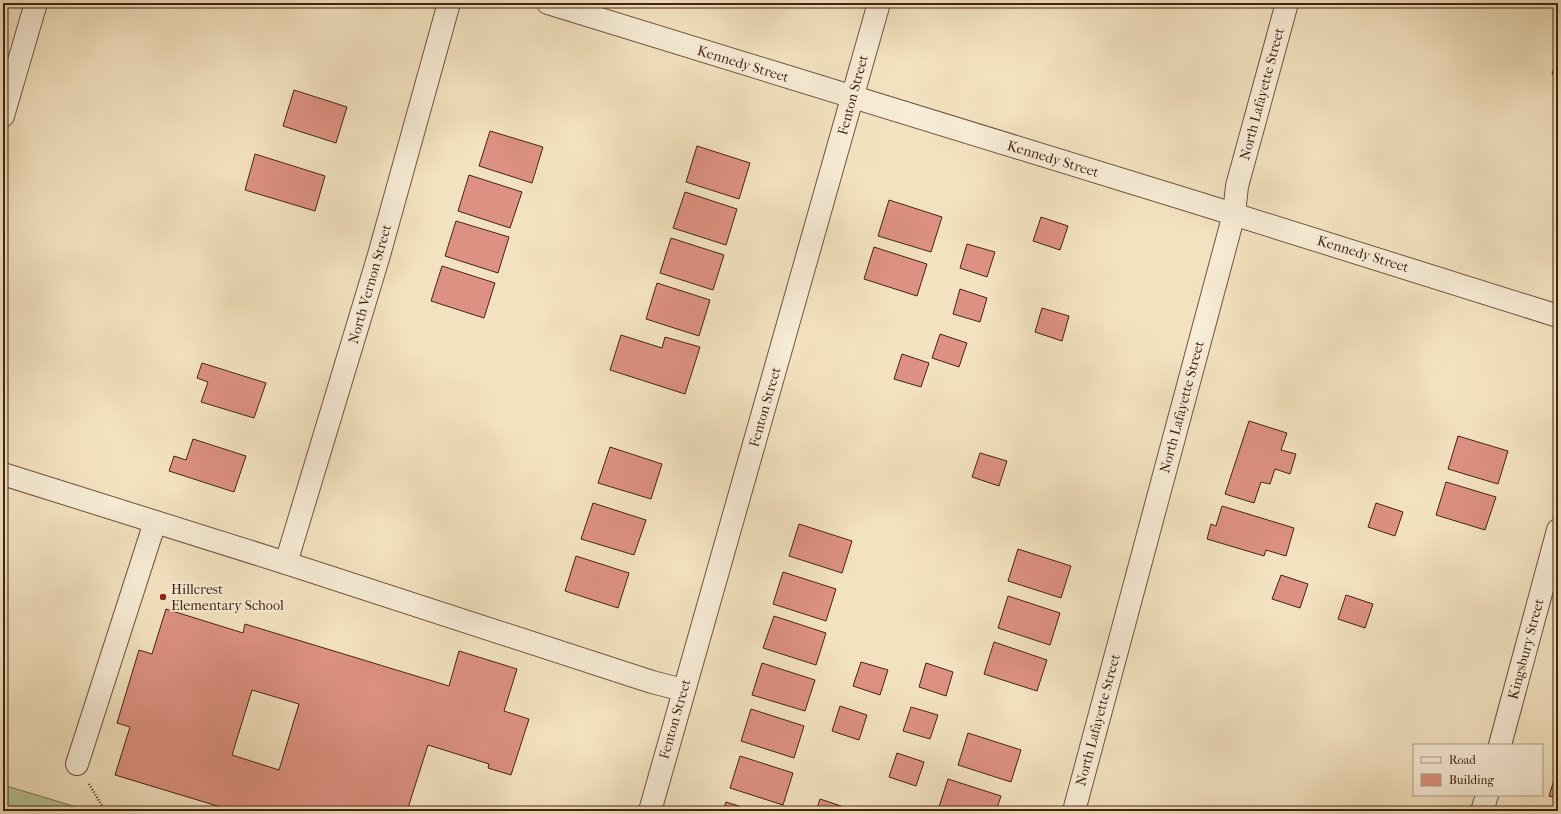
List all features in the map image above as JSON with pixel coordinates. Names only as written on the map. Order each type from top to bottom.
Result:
[{"type":"street","points":[[3,116],[36,3]]},
{"type":"street","name":"North Vernon Street","points":[[286,563],[379,255],[449,3]]},
{"type":"street","name":"Kennedy Street","points":[[548,3],[1234,214],[1558,316]]},
{"type":"street","name":"Fenton Street","points":[[650,811],[683,690],[879,3]]},
{"type":"street","name":"North Lafayette Street","points":[[1074,811],[1234,214],[1237,186],[1287,3]]},
{"type":"street","points":[[3,474],[286,563],[652,682],[683,690]]},
{"type":"street","points":[[77,764],[155,522]]},
{"type":"street","name":"Kingsbury Street","points":[[1500,744],[1558,530]]},
{"type":"street","points":[[1482,811],[1487,796]]},
{"type":"path","points":[[77,764],[105,811]]},
{"type":"green space","points":[[3,785],[90,811],[3,811]]},
{"type":"building","points":[[1558,55],[1558,76],[1552,74]]},
{"type":"building","points":[[294,90],[347,107],[336,143],[283,126]]},
{"type":"building","points":[[490,131],[543,147],[532,183],[479,166]]},
{"type":"building","points":[[697,146],[750,163],[739,199],[686,182]]},
{"type":"building","points":[[255,154],[325,176],[315,211],[245,190]]},
{"type":"building","points":[[469,175],[522,192],[510,228],[458,211]]},
{"type":"building","points":[[685,192],[737,209],[726,245],[673,228]]},
{"type":"building","points":[[889,200],[942,217],[931,252],[878,236]]},
{"type":"building","points":[[1041,217],[1068,226],[1060,250],[1033,241]]},
{"type":"building","points":[[456,221],[509,237],[498,273],[445,256]]},
{"type":"building","points":[[671,238],[724,255],[713,290],[660,273]]},
{"type":"building","points":[[967,244],[995,252],[987,277],[960,268]]},
{"type":"building","points":[[874,247],[927,264],[917,296],[864,279]]},
{"type":"building","points":[[442,266],[495,283],[484,318],[431,301]]},
{"type":"building","points":[[657,283],[710,300],[699,336],[646,319]]},
{"type":"building","points":[[960,289],[987,298],[980,322],[953,314]]},
{"type":"building","points":[[1042,308],[1069,316],[1062,341],[1035,332]]},
{"type":"building","points":[[940,334],[967,343],[959,367],[932,358]]},
{"type":"building","points":[[621,335],[662,348],[665,337],[700,347],[685,394],[610,370]]},
{"type":"building","points":[[902,354],[929,363],[921,387],[894,379]]},
{"type":"building","points":[[202,363],[266,383],[254,418],[201,402],[208,382],[197,378]]},
{"type":"building","points":[[1249,421],[1287,433],[1281,450],[1296,454],[1290,474],[1275,469],[1270,484],[1261,482],[1254,503],[1225,494]]},
{"type":"building","points":[[1458,436],[1508,451],[1498,484],[1448,469]]},
{"type":"building","points":[[193,439],[246,456],[234,492],[169,471],[174,456],[186,460]]},
{"type":"building","points":[[610,447],[662,464],[651,499],[598,483]]},
{"type":"building","points":[[980,453],[1007,461],[999,486],[972,477]]},
{"type":"building","points":[[1446,482],[1496,497],[1485,530],[1436,515]]},
{"type":"building","points":[[593,503],[646,520],[634,555],[581,539]]},
{"type":"building","points":[[1376,503],[1403,512],[1395,536],[1368,527]]},
{"type":"building","points":[[1222,506],[1294,528],[1286,556],[1266,550],[1264,556],[1207,539],[1211,524],[1216,526]]},
{"type":"building","points":[[799,524],[852,541],[842,573],[789,556]]},
{"type":"building","points":[[1018,549],[1071,566],[1061,598],[1008,581]]},
{"type":"building","points":[[576,556],[629,573],[618,608],[565,591]]},
{"type":"building","points":[[783,572],[836,589],[826,621],[773,604]]},
{"type":"building","points":[[1281,575],[1308,584],[1300,608],[1272,599]]},
{"type":"building","points":[[1346,595],[1373,604],[1365,628],[1338,619]]},
{"type":"building","points":[[1008,596],[1060,613],[1050,645],[998,628]]},
{"type":"building","points":[[166,609],[243,633],[245,624],[449,686],[459,651],[517,669],[504,711],[529,719],[511,775],[488,768],[489,764],[428,745],[407,811],[234,811],[115,775],[130,727],[117,723],[139,650],[152,654]],"holes":[[[252,690],[299,704],[279,770],[232,755]]]},
{"type":"building","points":[[774,616],[826,633],[816,665],[763,648]]},
{"type":"building","points":[[994,642],[1047,660],[1037,691],[984,674]]},
{"type":"building","points":[[861,662],[888,670],[880,695],[853,686]]},
{"type":"building","points":[[762,663],[815,680],[805,711],[752,695]]},
{"type":"building","points":[[926,663],[953,672],[946,696],[919,687]]},
{"type":"building","points":[[840,706],[867,715],[859,740],[832,731]]},
{"type":"building","points":[[911,707],[938,715],[930,739],[903,731]]},
{"type":"building","points":[[751,709],[804,726],[794,758],[741,741]]},
{"type":"building","points":[[968,733],[1021,750],[1011,782],[958,765]]},
{"type":"building","points":[[897,753],[924,762],[916,786],[889,777]]},
{"type":"building","points":[[740,756],[793,773],[783,805],[730,788]]},
{"type":"building","points":[[1558,767],[1558,798],[1549,796]]},
{"type":"building","points":[[948,779],[1001,796],[996,811],[938,810]]},
{"type":"building","points":[[820,799],[847,808],[846,811],[816,811]]},
{"type":"building","points":[[726,802],[755,811],[723,811]]},
{"type":"place","name":"Hillcrest Elementary School","points":[[163,597]]}]
